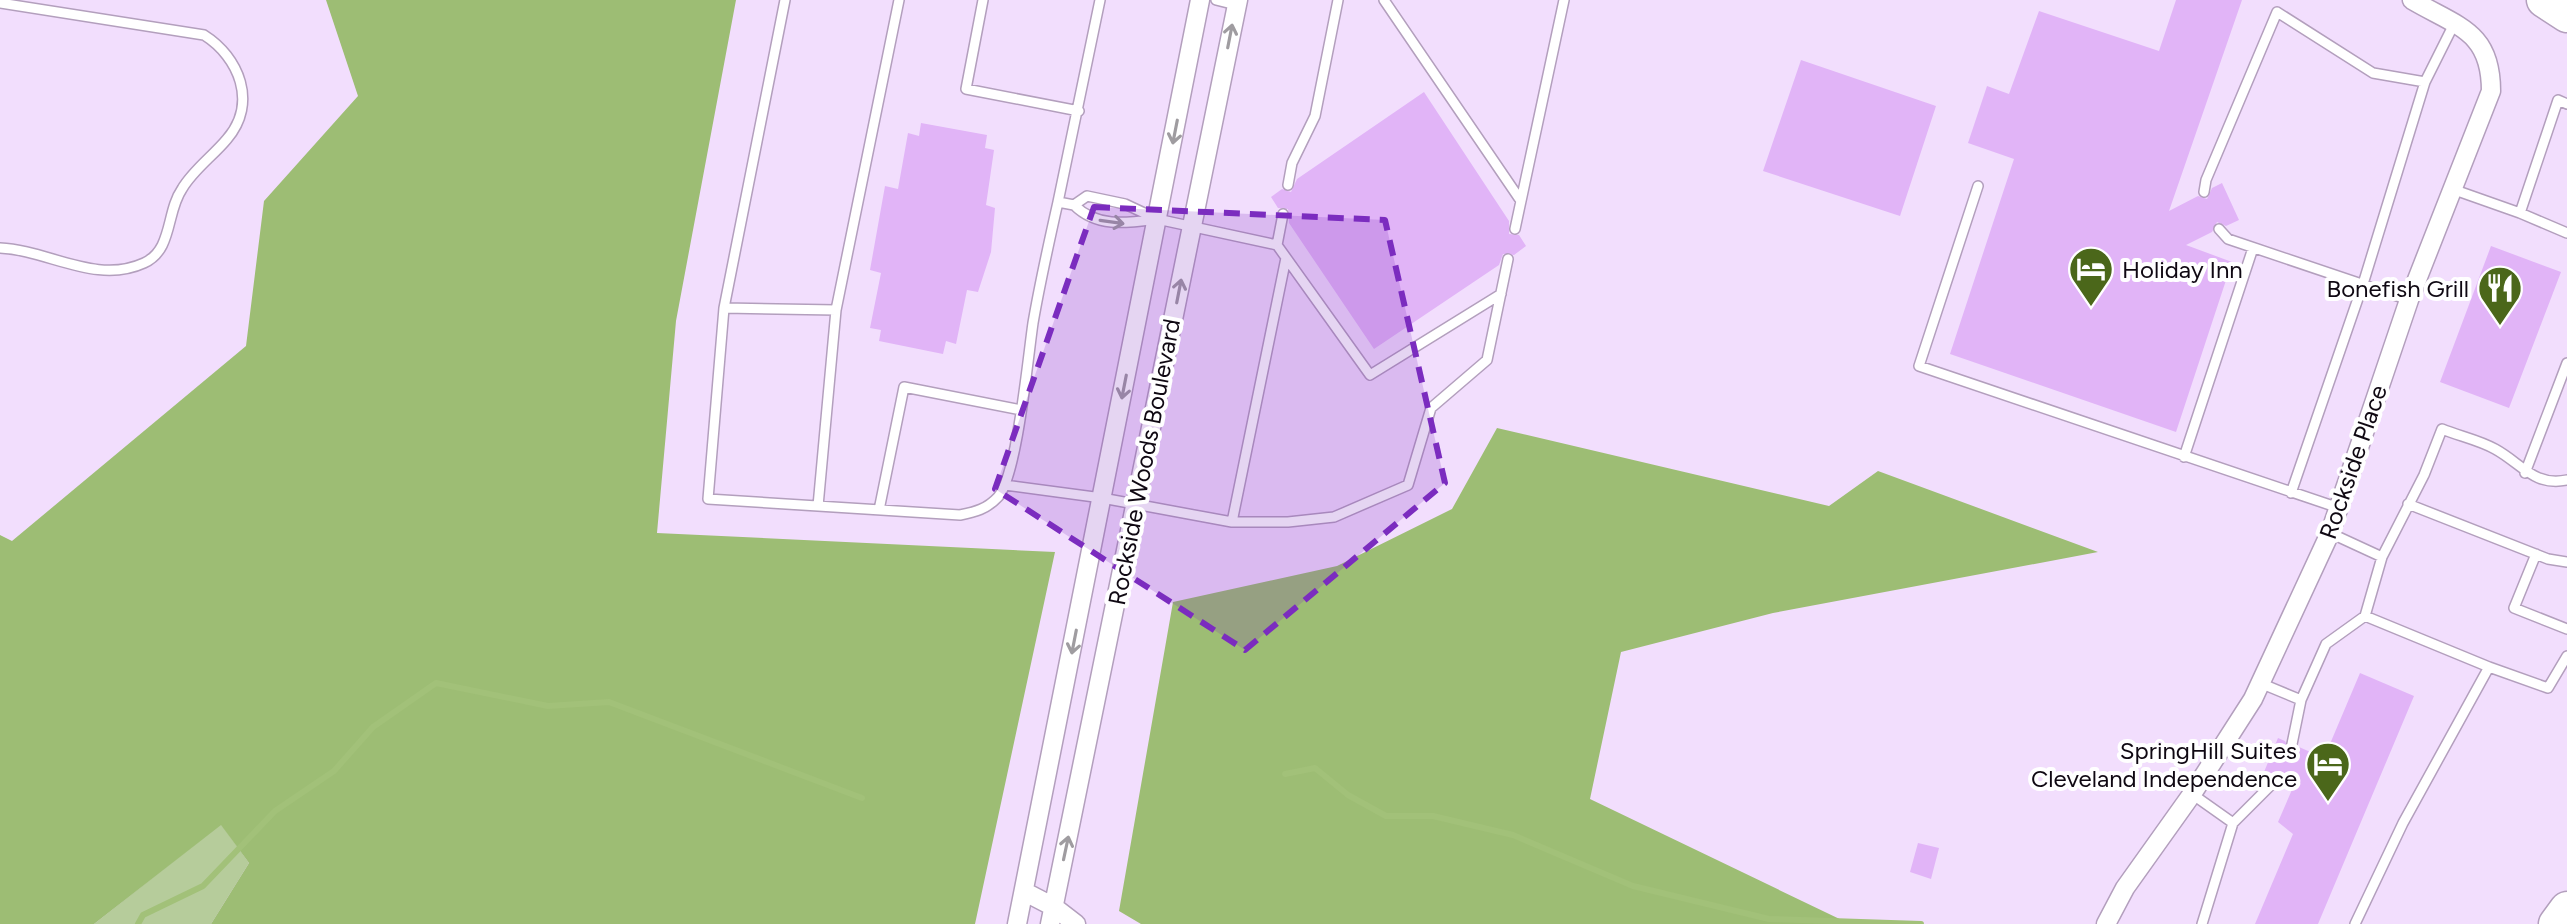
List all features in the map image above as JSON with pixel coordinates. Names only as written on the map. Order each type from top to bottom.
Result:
[{"type":"highway","points":[[2544,0],[2567,15]]},
{"type":"highway","points":[[2556,924],[2567,909]]},
{"type":"street","name":"Rockside Woods Boulevard","points":[[1017,924],[1200,0]]},
{"type":"street","name":"Rockside Place","points":[[2106,924],[2125,888],[2192,794],[2260,683],[2330,533],[2409,300],[2491,91],[2491,65],[2478,38],[2412,0]]},
{"type":"street","name":"Rockside Woods Boulevard","points":[[1052,915],[1237,2]]},
{"type":"street","points":[[1025,892],[1052,915],[1076,924]]},
{"type":"lane","points":[[785,0],[724,308],[708,499],[971,513],[982,511],[998,497],[1005,485],[1021,410],[1033,322],[1100,0]]},
{"type":"lane","points":[[818,506],[836,310],[899,0]]},
{"type":"lane","points":[[983,0],[966,89],[1079,111]]},
{"type":"lane","points":[[1216,0],[1237,2]]},
{"type":"lane","points":[[1288,185],[1292,163],[1315,116],[1338,0]]},
{"type":"lane","points":[[1384,0],[1521,201]]},
{"type":"lane","points":[[1515,229],[1564,0]]},
{"type":"lane","points":[[0,3],[204,35],[222,47],[238,68],[243,88],[236,125],[182,188],[162,248],[146,263],[115,271],[91,269],[0,248]]},
{"type":"lane","points":[[2204,192],[2206,180],[2277,12],[2373,73],[2425,82]]},
{"type":"lane","points":[[2291,493],[2363,284],[2425,82],[2454,24]]},
{"type":"lane","points":[[2520,213],[2558,100],[2567,104]]},
{"type":"lane","points":[[1978,186],[1919,366],[2339,508]]},
{"type":"lane","points":[[2452,189],[2567,233]]},
{"type":"lane","points":[[1074,205],[1087,196],[1125,204],[1157,219],[1191,228],[1277,245],[1370,375],[1501,294]]},
{"type":"lane","points":[[1058,202],[1074,205],[1086,217],[1121,224],[1157,219]]},
{"type":"lane","points":[[1277,245],[1283,214]]},
{"type":"lane","points":[[2219,229],[2228,239],[2409,300]]},
{"type":"lane","points":[[2184,457],[2253,248]]},
{"type":"lane","points":[[1232,522],[1286,258]]},
{"type":"lane","points":[[1005,485],[1102,498],[1232,522],[1288,522],[1334,517],[1408,485],[1431,408],[1487,360],[1508,259]]},
{"type":"lane","points":[[724,308],[836,310]]},
{"type":"lane","points":[[2525,473],[2567,363]]},
{"type":"lane","points":[[879,510],[904,387],[1021,410]]},
{"type":"lane","points":[[2292,744],[2301,700],[2326,644],[2365,616],[2382,557],[2442,429],[2496,449],[2525,473],[2553,483],[2567,480]]},
{"type":"lane","points":[[2408,504],[2536,554],[2567,562]]},
{"type":"lane","points":[[2330,533],[2382,557]]},
{"type":"lane","points":[[2536,554],[2514,608],[2567,629]]},
{"type":"lane","points":[[2365,616],[2548,688],[2567,656]]},
{"type":"lane","points":[[2355,924],[2403,823],[2489,667]]},
{"type":"lane","points":[[2260,683],[2301,700]]},
{"type":"lane","points":[[2202,924],[2233,823],[2278,778]]},
{"type":"lane","points":[[2192,794],[2233,823]]},
{"type":"highlighted area","points":[[1094,207],[1385,220],[1445,483],[1245,650],[995,489]]},
{"type":"green space","points":[[326,0],[736,0],[676,321],[657,533],[1055,552],[975,924],[211,924],[249,863],[221,825],[94,924],[0,924],[0,535],[12,541],[246,346],[264,201],[358,96]]},
{"type":"green space","points":[[1497,428],[1829,506],[1878,471],[2098,552],[1773,613],[1621,652],[1590,799],[1850,924],[1141,924],[1119,911],[1173,602],[1337,566],[1452,509]]},
{"type":"green space","points":[[221,824],[249,863],[211,924],[94,924]]},
{"type":"building","points":[[2176,0],[2242,0],[2169,211],[2198,196],[2207,199],[2212,188],[2222,183],[2239,220],[2226,226],[2217,222],[2212,232],[2186,245],[2232,262],[2176,432],[1950,354],[2014,159],[1968,143],[1987,86],[2009,94],[2039,11],[2159,51]]},
{"type":"building","points":[[1801,60],[1936,106],[1900,216],[1763,171]]},
{"type":"building","points":[[1424,92],[1509,221],[1509,234],[1519,235],[1526,246],[1514,255],[1503,254],[1499,265],[1374,349],[1289,223],[1288,209],[1278,208],[1271,197],[1282,189],[1291,192],[1297,179]]},
{"type":"building","points":[[921,123],[987,135],[985,148],[994,150],[986,205],[995,208],[991,252],[978,292],[967,290],[956,344],[946,341],[943,354],[879,341],[881,330],[870,328],[881,273],[870,270],[885,186],[898,189],[908,133],[919,136]]},
{"type":"building","name":"Bonefish Grill","points":[[2491,246],[2561,272],[2509,408],[2440,382]]},
{"type":"building","name":"SpringHill Suites Cleveland Independence","points":[[2360,673],[2414,696],[2318,924],[2255,924],[2293,834],[2278,822],[2294,785],[2285,781],[2281,771],[2270,775],[2264,772],[2278,738],[2285,741],[2290,751],[2299,747],[2324,758]]},
{"type":"building","points":[[1918,843],[1939,848],[1931,879],[1910,872]]},
{"type":"waterway","points":[[138,924],[143,915],[203,886],[275,811],[334,771],[373,727],[436,683],[548,706],[609,702],[862,798]]},
{"type":"waterway","points":[[1285,774],[1315,768],[1348,795],[1386,816],[1433,816],[1513,835],[1633,886],[1769,919],[1921,924]]},
{"type":"place","name":"Holiday Inn","points":[[2091,308]]},
{"type":"place","name":"Bonefish Grill","points":[[2500,327]]},
{"type":"place","name":"SpringHill Suites Cleveland Independence","points":[[2328,803]]}]
